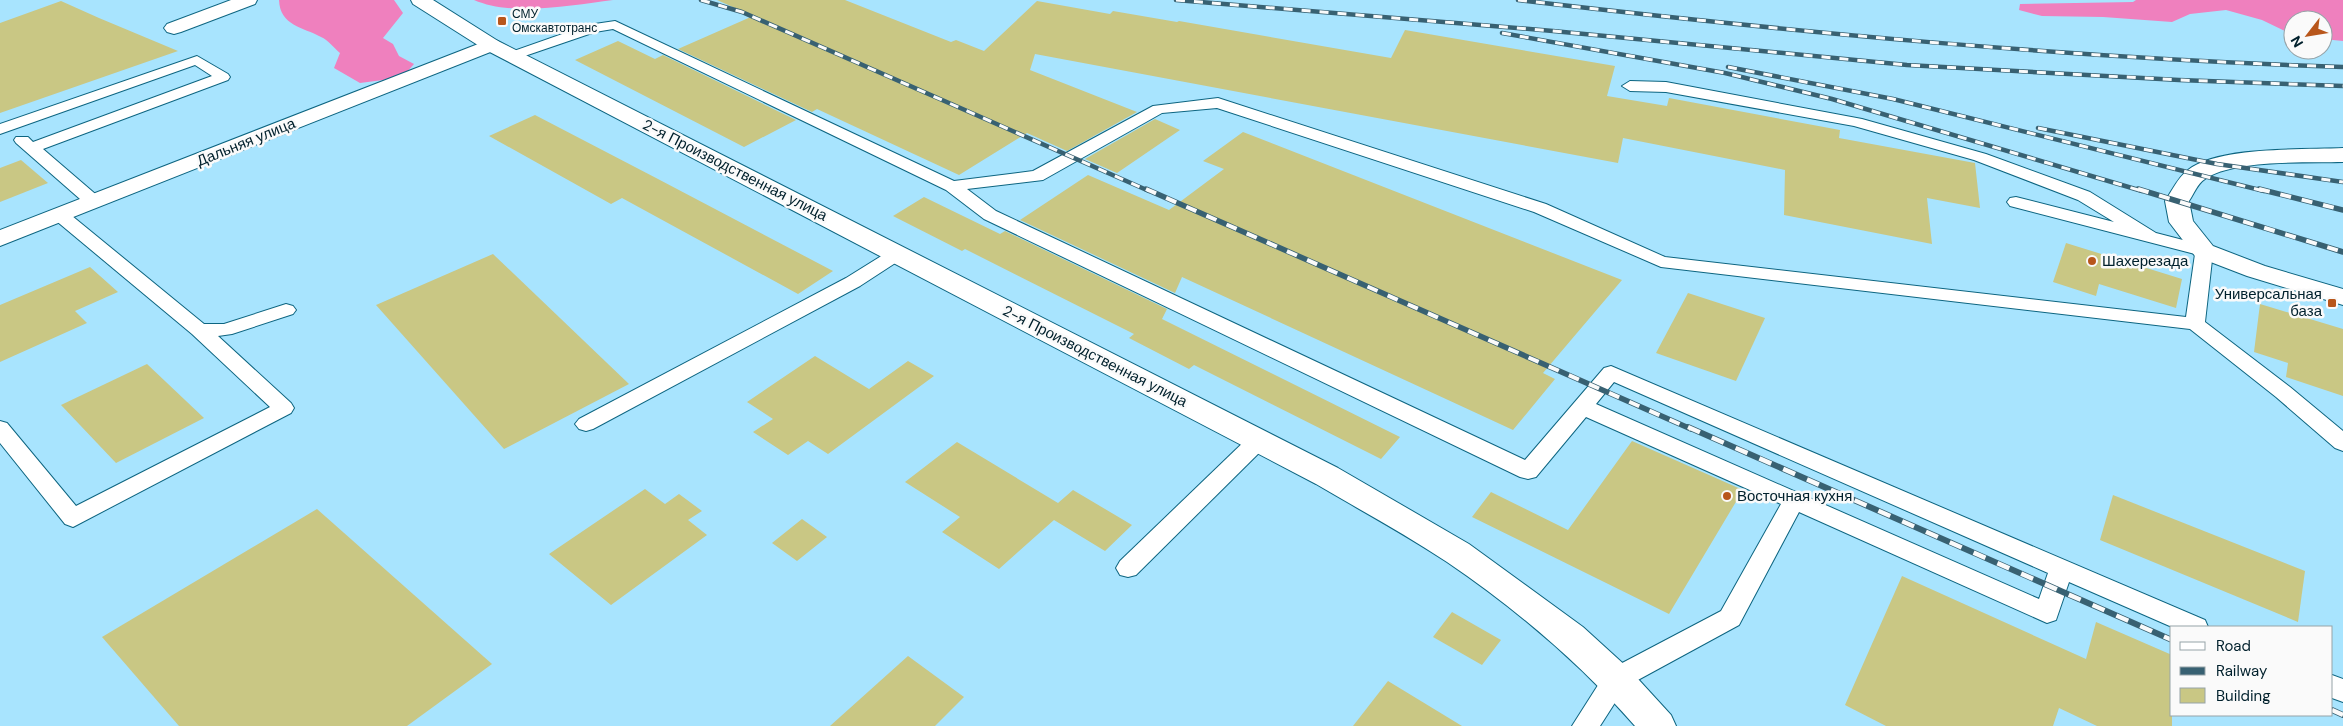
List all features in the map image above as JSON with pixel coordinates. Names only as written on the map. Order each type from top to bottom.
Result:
[{"type":"street","points":[[174,28],[248,0]]},
{"type":"street","name":"2-я Производственная улица","points":[[420,0],[502,50],[1327,476],[1458,553],[1571,637],[1616,679],[1658,726]]},
{"type":"street","name":"Дальняя улица","points":[[0,239],[94,202],[502,50]]},
{"type":"street","points":[[2343,155],[2259,159],[2217,164],[2196,174],[2177,201],[2181,222],[2204,251],[2256,271],[2343,297]]},
{"type":"lane","points":[[502,50],[593,28],[614,25],[952,186],[990,215],[1528,471],[1611,373],[2194,626]]},
{"type":"lane","points":[[3,128],[197,60],[223,77],[31,148]]},
{"type":"lane","points":[[1630,86],[1666,87],[1856,122],[1970,154],[2084,196],[2150,237]]},
{"type":"lane","points":[[952,186],[1037,176],[1158,109],[1218,103],[1540,208],[1661,262],[2195,324],[2284,392],[2343,443]]},
{"type":"lane","points":[[3,128],[31,148],[94,202]]},
{"type":"lane","points":[[2016,202],[2204,251],[2195,324]]},
{"type":"lane","points":[[0,428],[73,518],[284,408],[199,330],[60,215]]},
{"type":"lane","points":[[586,424],[853,282],[897,254]]},
{"type":"lane","points":[[199,330],[225,330],[286,310]]},
{"type":"lane","points":[[1583,407],[2047,613],[2061,569]]},
{"type":"lane","points":[[1128,568],[1259,440]]},
{"type":"lane","points":[[1585,726],[1616,679],[1730,618],[1794,500]]},
{"type":"shaded area","points":[[279,0],[394,0],[403,13],[383,38],[393,44],[399,56],[414,64],[406,73],[383,80],[360,83],[334,68],[340,53],[324,38],[300,28],[288,20],[280,9]]},
{"type":"shaded area","points":[[474,0],[613,0],[561,7],[524,9],[489,5]]},
{"type":"shaded area","points":[[2136,0],[2343,0],[2343,41],[2333,40],[2333,10],[2283,10],[2283,30],[2262,20],[2226,10],[2190,14],[2172,22],[2103,17],[2042,16],[2019,10],[2020,4],[2133,2]]},
{"type":"building","points":[[717,0],[845,0],[951,42],[956,40],[984,51],[1037,1],[1110,14],[1113,11],[1179,21],[1391,58],[1405,30],[1615,66],[1607,96],[1667,106],[1669,98],[1840,130],[1839,138],[1975,163],[1980,208],[1927,198],[1932,244],[1784,215],[1785,170],[1623,138],[1618,163],[1035,54],[1030,70],[1137,112],[1067,151],[1027,133],[959,175],[817,109],[812,112],[678,49],[753,16]]},
{"type":"building","points":[[61,1],[178,51],[0,113],[0,23]]},
{"type":"building","points":[[618,41],[655,59],[663,55],[796,120],[744,147],[575,60]]},
{"type":"building","points":[[535,115],[833,271],[798,294],[622,198],[611,204],[489,136]]},
{"type":"building","points":[[1155,119],[1180,130],[1117,173],[1085,159]]},
{"type":"building","points":[[1243,132],[1622,280],[1543,373],[1555,379],[1513,430],[1182,277],[1175,293],[1020,220],[1088,175],[1169,210],[1224,169],[1203,161]]},
{"type":"building","points":[[21,160],[48,183],[0,202],[0,168]]},
{"type":"building","points":[[924,197],[1000,234],[1005,231],[1167,309],[1162,319],[1400,437],[1381,459],[1194,365],[1189,369],[1129,338],[1134,334],[965,249],[962,251],[893,216]]},
{"type":"building","name":"Шахерезада","points":[[2066,243],[2182,279],[2176,308],[2099,284],[2096,296],[2053,282]]},
{"type":"building","points":[[493,254],[629,384],[504,449],[376,305]]},
{"type":"building","points":[[90,267],[118,292],[75,311],[87,323],[0,362],[0,305]]},
{"type":"building","points":[[1688,293],[1765,318],[1736,381],[1656,353]]},
{"type":"building","points":[[2260,304],[2343,329],[2343,396],[2286,377],[2288,363],[2254,352]]},
{"type":"building","points":[[815,356],[869,389],[908,361],[934,376],[828,454],[808,441],[788,455],[753,432],[773,419],[747,402]]},
{"type":"building","points":[[147,364],[204,418],[116,463],[61,405]]},
{"type":"building","points":[[1632,441],[1743,490],[1669,614],[1472,517],[1491,492],[1568,530]]},
{"type":"building","points":[[957,442],[1058,503],[1073,490],[1132,525],[1105,551],[1054,520],[999,569],[942,532],[960,517],[905,482]]},
{"type":"building","points":[[645,489],[665,504],[679,494],[702,511],[688,520],[707,535],[611,605],[549,554]]},
{"type":"building","points":[[2113,495],[2305,571],[2298,622],[2100,540]]},
{"type":"building","points":[[317,509],[492,664],[407,726],[179,726],[102,637]]},
{"type":"building","points":[[802,519],[827,537],[797,561],[772,543]]},
{"type":"building","points":[[1902,576],[2086,659],[2096,622],[2170,654],[2170,716],[2172,716],[2172,726],[2097,726],[2059,708],[2053,726],[1886,726],[1845,705]]},
{"type":"building","points":[[1452,612],[1501,640],[1482,665],[1433,637]]},
{"type":"building","points":[[908,656],[964,697],[935,726],[830,726]]},
{"type":"building","points":[[1388,681],[1462,726],[1353,726]]},
{"type":"railway","points":[[701,0],[742,12],[1149,191]]},
{"type":"railway","points":[[1176,0],[1553,31],[1907,65],[2179,80],[2343,86]]},
{"type":"railway","points":[[1518,0],[1724,23],[1930,42],[2136,57],[2343,67]]},
{"type":"railway","points":[[1502,33],[1725,73],[1832,99],[2142,191]]},
{"type":"railway","points":[[1728,67],[1893,99],[2264,191]]},
{"type":"railway","points":[[2038,128],[2217,164],[2343,182]]},
{"type":"railway","points":[[1146,189],[1691,429]]},
{"type":"railway","points":[[2138,189],[2343,252]]},
{"type":"railway","points":[[2259,189],[2343,210]]},
{"type":"railway","points":[[1688,427],[2170,639]]},
{"type":"railway","points":[[2333,710],[2343,715]]},
{"type":"place","name":"СМУ Омскавтотранс","points":[[502,21]]},
{"type":"place","name":"Шахерезада","points":[[2092,261]]},
{"type":"place","name":"Универсальная база","points":[[2332,303]]},
{"type":"place","name":"Восточная кухня","points":[[1727,496]]}]
